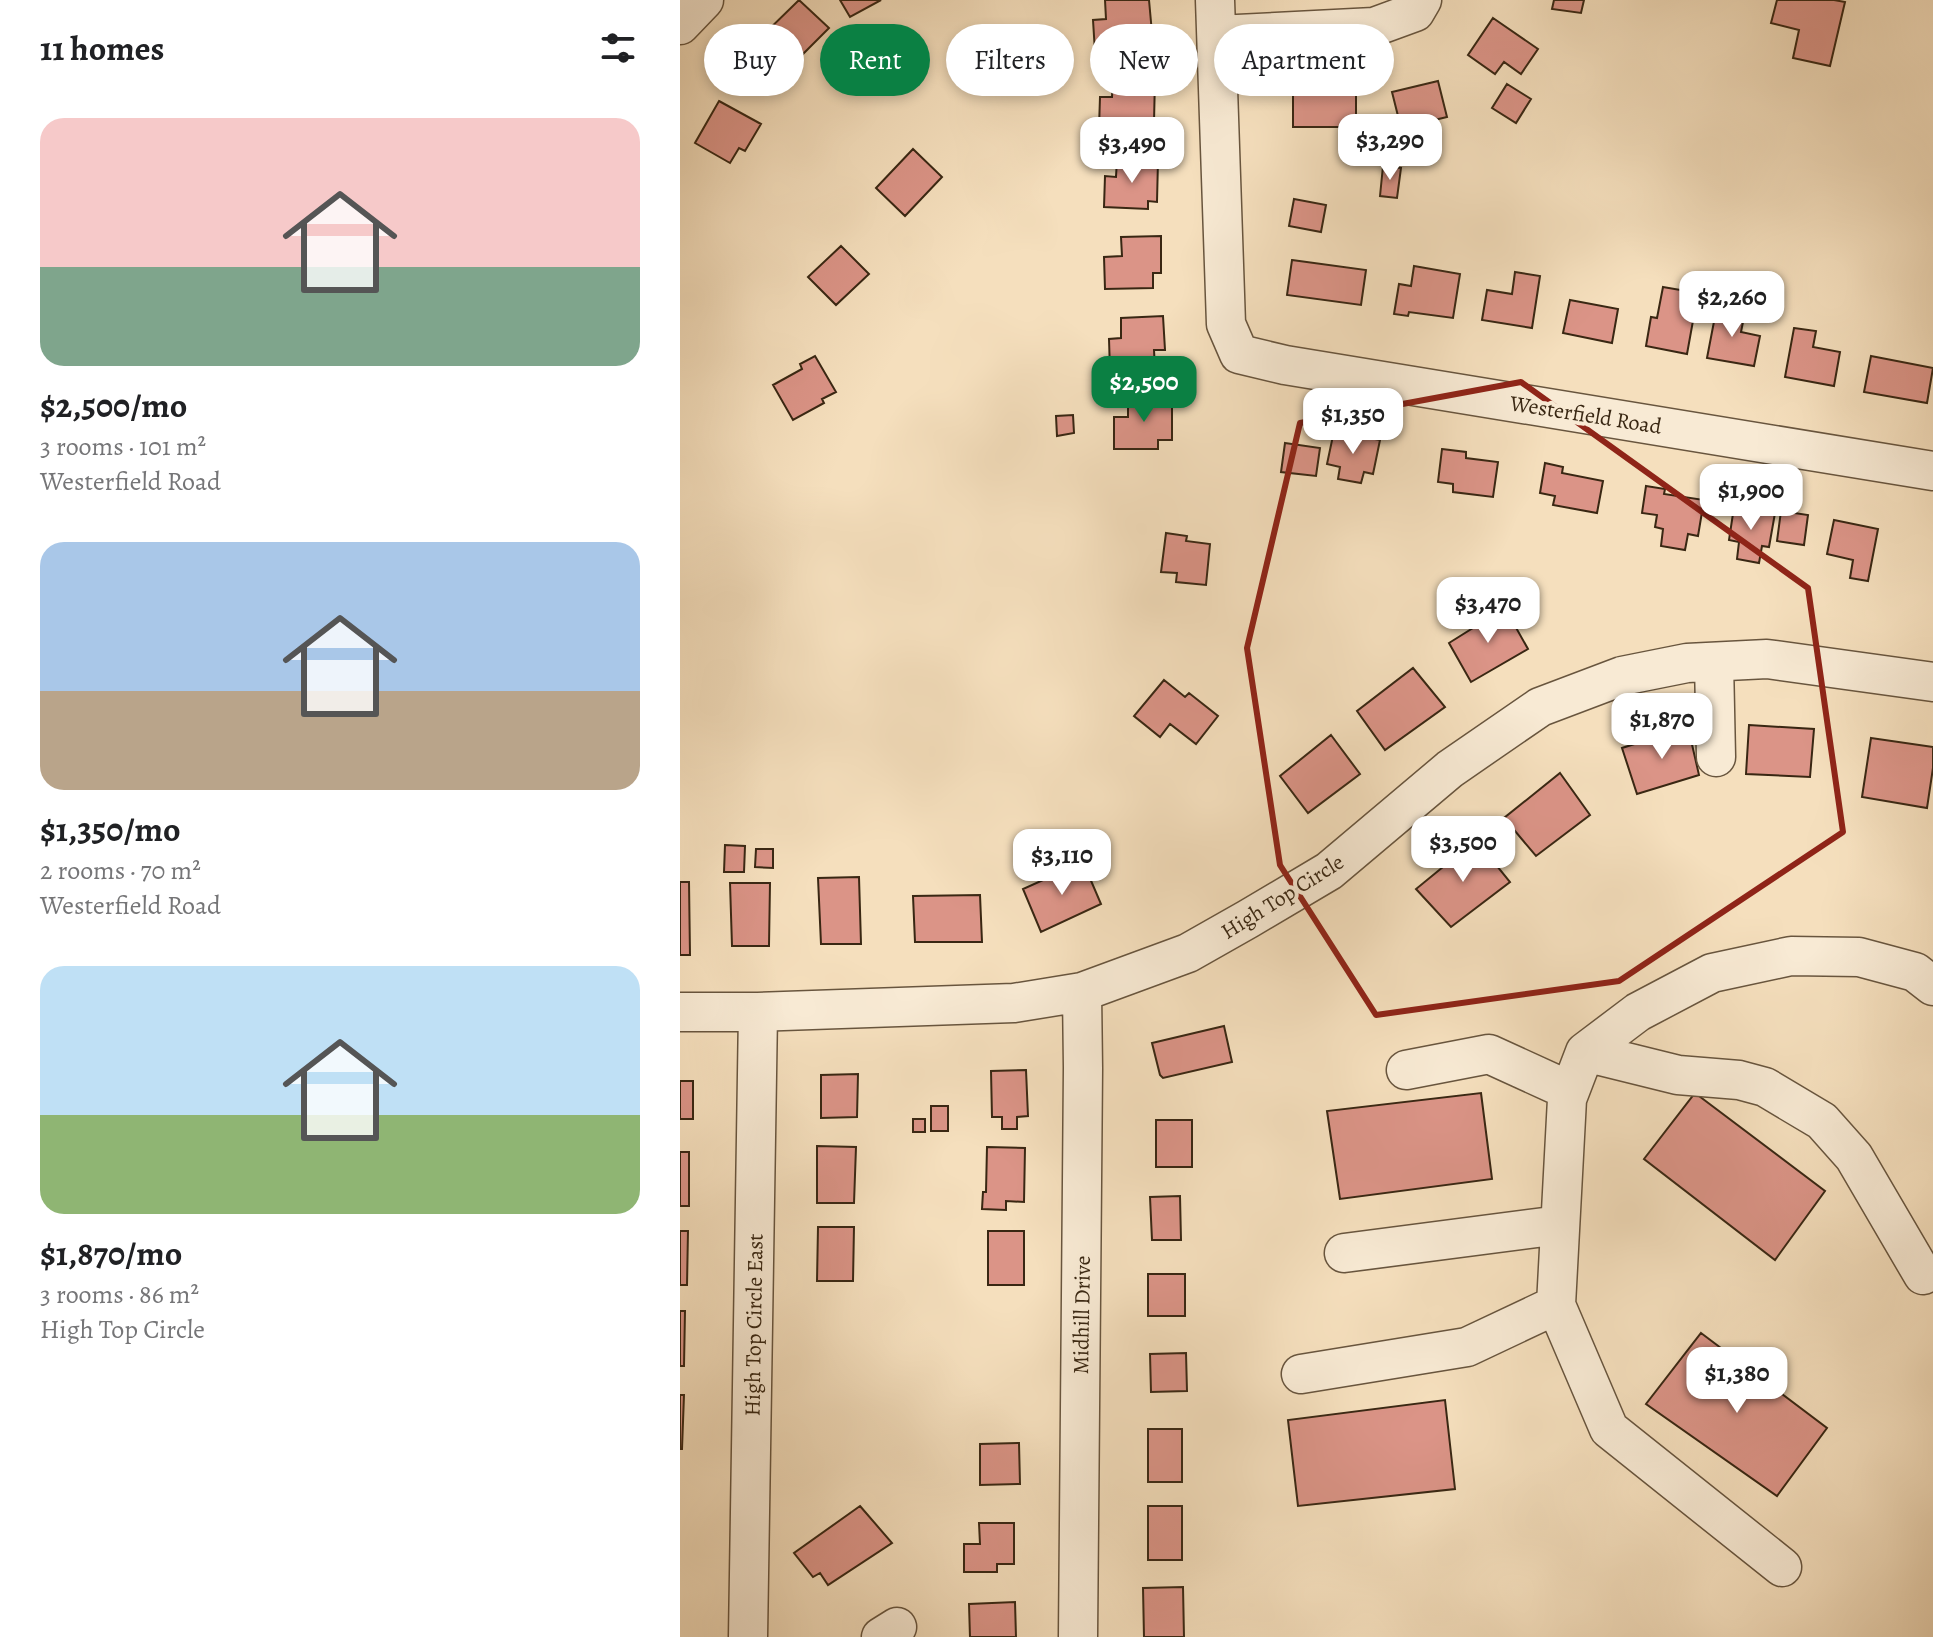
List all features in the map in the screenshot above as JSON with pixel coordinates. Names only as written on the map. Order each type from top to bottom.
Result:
[{"type":"street","points":[[680,25],[704,0]]},
{"type":"street","points":[[1216,17],[1374,27],[1415,12],[1422,0]]},
{"type":"street","name":"Westerfield Road","points":[[1216,17],[1226,324],[1239,354],[1285,365],[1933,471]]},
{"type":"street","name":"High Top Circle","points":[[680,1012],[1014,1003],[1082,992],[1188,953],[1329,871],[1450,769],[1540,707],[1622,676],[1687,663],[1767,659],[1933,682]]},
{"type":"street","points":[[1714,662],[1716,757]]},
{"type":"street","points":[[1782,1567],[1609,1429],[1556,1305],[1567,1099],[1585,1052],[1638,1012],[1712,973],[1791,956],[1859,957],[1915,972],[1933,986]]},
{"type":"street","name":"Midhill Drive","points":[[1078,1637],[1082,992]]},
{"type":"street","name":"High Top Circle East","points":[[748,1637],[758,1012]]},
{"type":"street","points":[[1585,1052],[1678,1075],[1739,1080],[1765,1087],[1822,1121],[1854,1157],[1923,1275]]},
{"type":"street","points":[[1406,1070],[1489,1054],[1570,1091]]},
{"type":"street","points":[[1344,1253],[1560,1225]]},
{"type":"street","points":[[1301,1374],[1467,1347],[1556,1305]]},
{"type":"highlighted area","points":[[1521,382],[1808,588],[1843,832],[1619,981],[1376,1015],[1280,865],[1247,648],[1300,423]]},
{"type":"building","points":[[799,0],[825,24],[820,24],[820,37],[804,53],[804,24],[774,24]]},
{"type":"building","points":[[840,0],[881,0],[850,17]]},
{"type":"building","points":[[1105,0],[1149,0],[1151,24],[1093,24],[1093,20],[1106,19]]},
{"type":"building","points":[[1554,0],[1584,0],[1581,13],[1552,9]]},
{"type":"building","points":[[1777,0],[1845,2],[1830,66],[1793,58],[1799,30],[1771,23]]},
{"type":"building","points":[[1493,18],[1538,49],[1521,74],[1504,62],[1495,74],[1468,55]]},
{"type":"building","points":[[1438,81],[1447,117],[1401,128],[1394,92]]},
{"type":"building","points":[[1507,84],[1531,99],[1516,123],[1492,108]]},
{"type":"building","points":[[1155,96],[1154,122],[1144,121],[1144,129],[1099,128],[1100,97]]},
{"type":"building","points":[[1293,96],[1356,96],[1356,127],[1293,127]]},
{"type":"building","points":[[719,101],[761,124],[745,151],[739,148],[730,163],[695,143]]},
{"type":"building","points":[[913,149],[942,177],[905,216],[876,188]]},
{"type":"building","points":[[1117,159],[1158,160],[1157,202],[1148,201],[1148,209],[1104,207],[1105,176],[1116,177]]},
{"type":"building","points":[[1383,166],[1401,168],[1397,198],[1380,196]]},
{"type":"building","points":[[1294,199],[1326,205],[1321,232],[1289,226]]},
{"type":"building","points":[[1161,236],[1161,273],[1153,273],[1153,288],[1105,289],[1104,257],[1122,256],[1121,237]]},
{"type":"building","points":[[841,246],[869,274],[836,305],[808,277]]},
{"type":"building","points":[[1292,260],[1366,270],[1361,305],[1287,295]]},
{"type":"building","points":[[1414,266],[1460,274],[1453,318],[1409,312],[1408,316],[1394,314],[1399,284],[1411,286]]},
{"type":"building","points":[[1515,272],[1540,276],[1532,328],[1482,320],[1487,290],[1512,294]]},
{"type":"building","points":[[1663,287],[1698,293],[1687,354],[1646,346],[1651,317],[1657,318]]},
{"type":"building","points":[[1570,300],[1618,309],[1612,343],[1563,333]]},
{"type":"building","points":[[1717,306],[1745,312],[1741,332],[1760,336],[1754,366],[1707,358]]},
{"type":"building","points":[[1163,316],[1165,350],[1154,350],[1155,369],[1110,371],[1109,339],[1121,338],[1121,318]]},
{"type":"building","points":[[1794,328],[1816,331],[1813,347],[1840,352],[1834,386],[1785,377]]},
{"type":"building","points":[[815,356],[836,392],[822,399],[824,403],[793,420],[773,385],[802,369],[800,364]]},
{"type":"building","points":[[1871,356],[1933,368],[1927,403],[1864,392]]},
{"type":"building","points":[[1128,398],[1172,398],[1172,440],[1158,440],[1158,449],[1114,449],[1114,417],[1128,417]]},
{"type":"building","points":[[1073,415],[1074,433],[1057,436],[1056,416]]},
{"type":"building","points":[[1334,431],[1380,440],[1373,474],[1364,472],[1361,483],[1338,479],[1340,467],[1327,464]]},
{"type":"building","points":[[1285,443],[1320,448],[1316,476],[1281,472]]},
{"type":"building","points":[[1442,449],[1466,452],[1466,458],[1498,462],[1493,497],[1453,492],[1453,484],[1438,482]]},
{"type":"building","points":[[1545,463],[1563,467],[1562,473],[1603,481],[1597,513],[1553,505],[1555,496],[1540,493]]},
{"type":"building","points":[[1646,486],[1665,489],[1664,494],[1704,500],[1698,536],[1688,534],[1685,550],[1661,546],[1663,529],[1655,527],[1657,515],[1642,513]]},
{"type":"building","points":[[1734,507],[1775,513],[1769,547],[1762,546],[1759,563],[1737,559],[1739,542],[1729,540]]},
{"type":"building","points":[[1781,511],[1808,515],[1804,545],[1777,541]]},
{"type":"building","points":[[1834,520],[1878,529],[1868,581],[1850,578],[1853,560],[1827,554]]},
{"type":"building","points":[[1166,533],[1187,536],[1186,541],[1210,544],[1206,585],[1176,582],[1177,573],[1161,572]]},
{"type":"building","points":[[1505,608],[1528,649],[1471,682],[1449,643]]},
{"type":"building","points":[[1413,668],[1445,707],[1385,750],[1357,711]]},
{"type":"building","points":[[1164,680],[1185,697],[1189,693],[1218,716],[1196,744],[1170,724],[1160,737],[1134,716]]},
{"type":"building","points":[[1749,725],[1814,729],[1810,777],[1746,774]]},
{"type":"building","points":[[1688,727],[1699,775],[1637,794],[1622,748]]},
{"type":"building","points":[[1331,735],[1360,774],[1308,813],[1280,776]]},
{"type":"building","points":[[1871,738],[1933,747],[1927,808],[1862,797]]},
{"type":"building","points":[[1560,773],[1590,815],[1536,856],[1504,818]]},
{"type":"building","points":[[1476,840],[1510,882],[1451,927],[1416,889]]},
{"type":"building","points":[[725,845],[745,846],[744,872],[724,872]]},
{"type":"building","points":[[756,849],[773,849],[773,868],[755,867]]},
{"type":"building","points":[[1083,862],[1101,904],[1041,932],[1023,889]]},
{"type":"building","points":[[859,877],[861,944],[821,944],[818,878]]},
{"type":"building","points":[[680,882],[689,882],[690,955],[680,955]]},
{"type":"building","points":[[730,883],[770,883],[769,946],[732,946]]},
{"type":"building","points":[[980,895],[982,942],[915,942],[913,896]]},
{"type":"building","points":[[1224,1026],[1232,1062],[1163,1078],[1160,1075],[1152,1043]]},
{"type":"building","points":[[1026,1070],[1028,1116],[1017,1117],[1017,1129],[1002,1129],[1002,1117],[992,1117],[991,1071]]},
{"type":"building","points":[[858,1074],[857,1117],[821,1118],[821,1075]]},
{"type":"building","points":[[680,1081],[693,1081],[693,1119],[680,1119]]},
{"type":"building","points":[[1481,1093],[1492,1179],[1340,1199],[1327,1111]]},
{"type":"building","points":[[1695,1093],[1825,1191],[1775,1260],[1644,1159]]},
{"type":"building","points":[[931,1106],[948,1106],[948,1131],[931,1131]]},
{"type":"building","points":[[913,1119],[925,1119],[925,1132],[913,1132]]},
{"type":"building","points":[[1156,1120],[1192,1120],[1192,1167],[1156,1167]]},
{"type":"building","points":[[817,1146],[856,1147],[854,1203],[817,1203]]},
{"type":"building","points":[[987,1147],[1025,1148],[1024,1202],[1006,1201],[1006,1210],[982,1209],[983,1192],[986,1192]]},
{"type":"building","points":[[680,1152],[689,1152],[689,1206],[680,1206]]},
{"type":"building","points":[[1180,1196],[1181,1240],[1152,1240],[1150,1197]]},
{"type":"building","points":[[818,1227],[854,1227],[853,1281],[817,1281]]},
{"type":"building","points":[[680,1231],[688,1231],[687,1285],[680,1285]]},
{"type":"building","points":[[988,1231],[1024,1231],[1024,1285],[988,1285]]},
{"type":"building","points":[[1148,1274],[1185,1274],[1185,1316],[1148,1316]]},
{"type":"building","points":[[680,1311],[685,1311],[684,1366],[680,1366]]},
{"type":"building","points":[[1701,1333],[1827,1428],[1777,1496],[1646,1404]]},
{"type":"building","points":[[1186,1353],[1187,1391],[1151,1392],[1150,1354]]},
{"type":"building","points":[[680,1395],[684,1395],[682,1449],[680,1449]]},
{"type":"building","points":[[1445,1400],[1455,1489],[1298,1506],[1288,1420]]},
{"type":"building","points":[[1148,1429],[1182,1429],[1182,1482],[1148,1482]]},
{"type":"building","points":[[1019,1443],[1020,1484],[980,1485],[980,1444]]},
{"type":"building","points":[[860,1506],[892,1543],[828,1585],[820,1573],[813,1577],[794,1553]]},
{"type":"building","points":[[1148,1506],[1182,1506],[1182,1560],[1148,1560]]},
{"type":"building","points":[[979,1523],[1014,1523],[1014,1564],[997,1564],[997,1572],[964,1572],[964,1544],[980,1544]]},
{"type":"building","points":[[1183,1587],[1184,1637],[1144,1637],[1143,1588]]},
{"type":"building","points":[[1015,1602],[1016,1637],[970,1637],[969,1604]]}]
